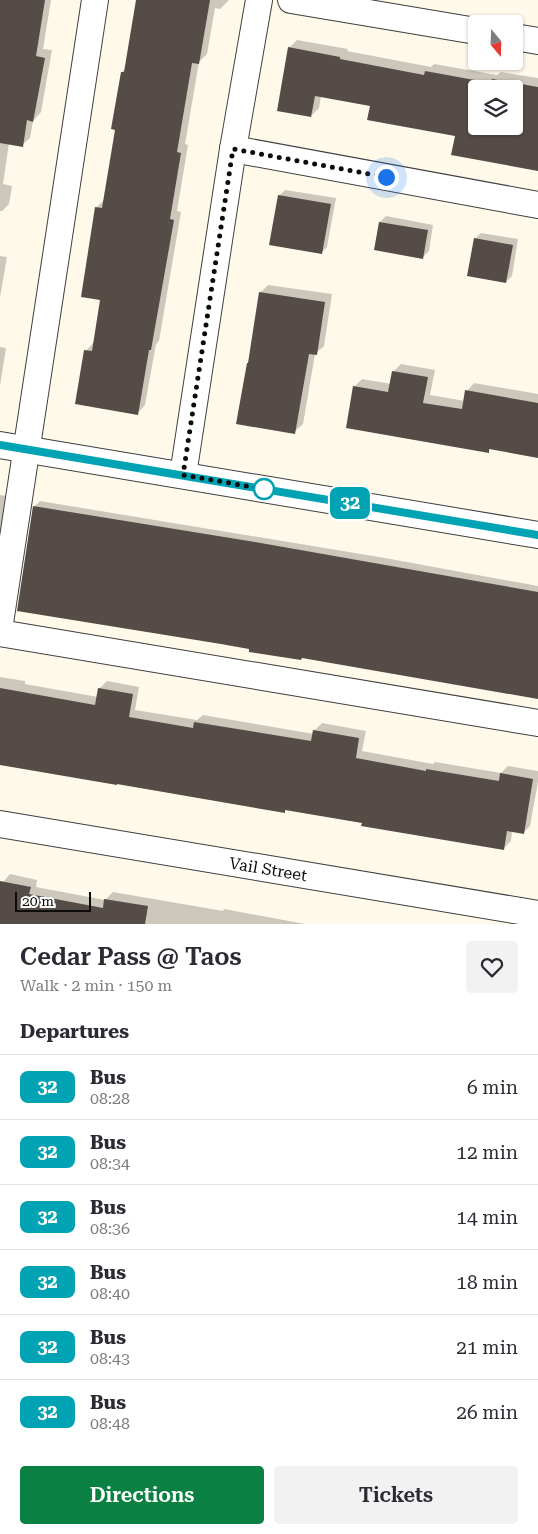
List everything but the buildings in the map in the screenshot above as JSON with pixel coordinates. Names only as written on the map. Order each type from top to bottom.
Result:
[{"type":"street","points":[[0,623],[94,0]]},
{"type":"street","points":[[183,475],[233,149],[259,0]]},
{"type":"street","points":[[291,0],[468,30]]},
{"type":"street","points":[[523,38],[538,41]]},
{"type":"street","points":[[233,149],[538,205]]},
{"type":"street","points":[[0,445],[538,535]]},
{"type":"street","points":[[0,633],[538,723]]},
{"type":"street","name":"Vail Street","points":[[0,824],[538,914]]},
{"type":"bus line","name":"32","points":[[0,445],[538,535]]},
{"type":"route","points":[[264,489],[183,475],[233,149],[386,177]]}]
